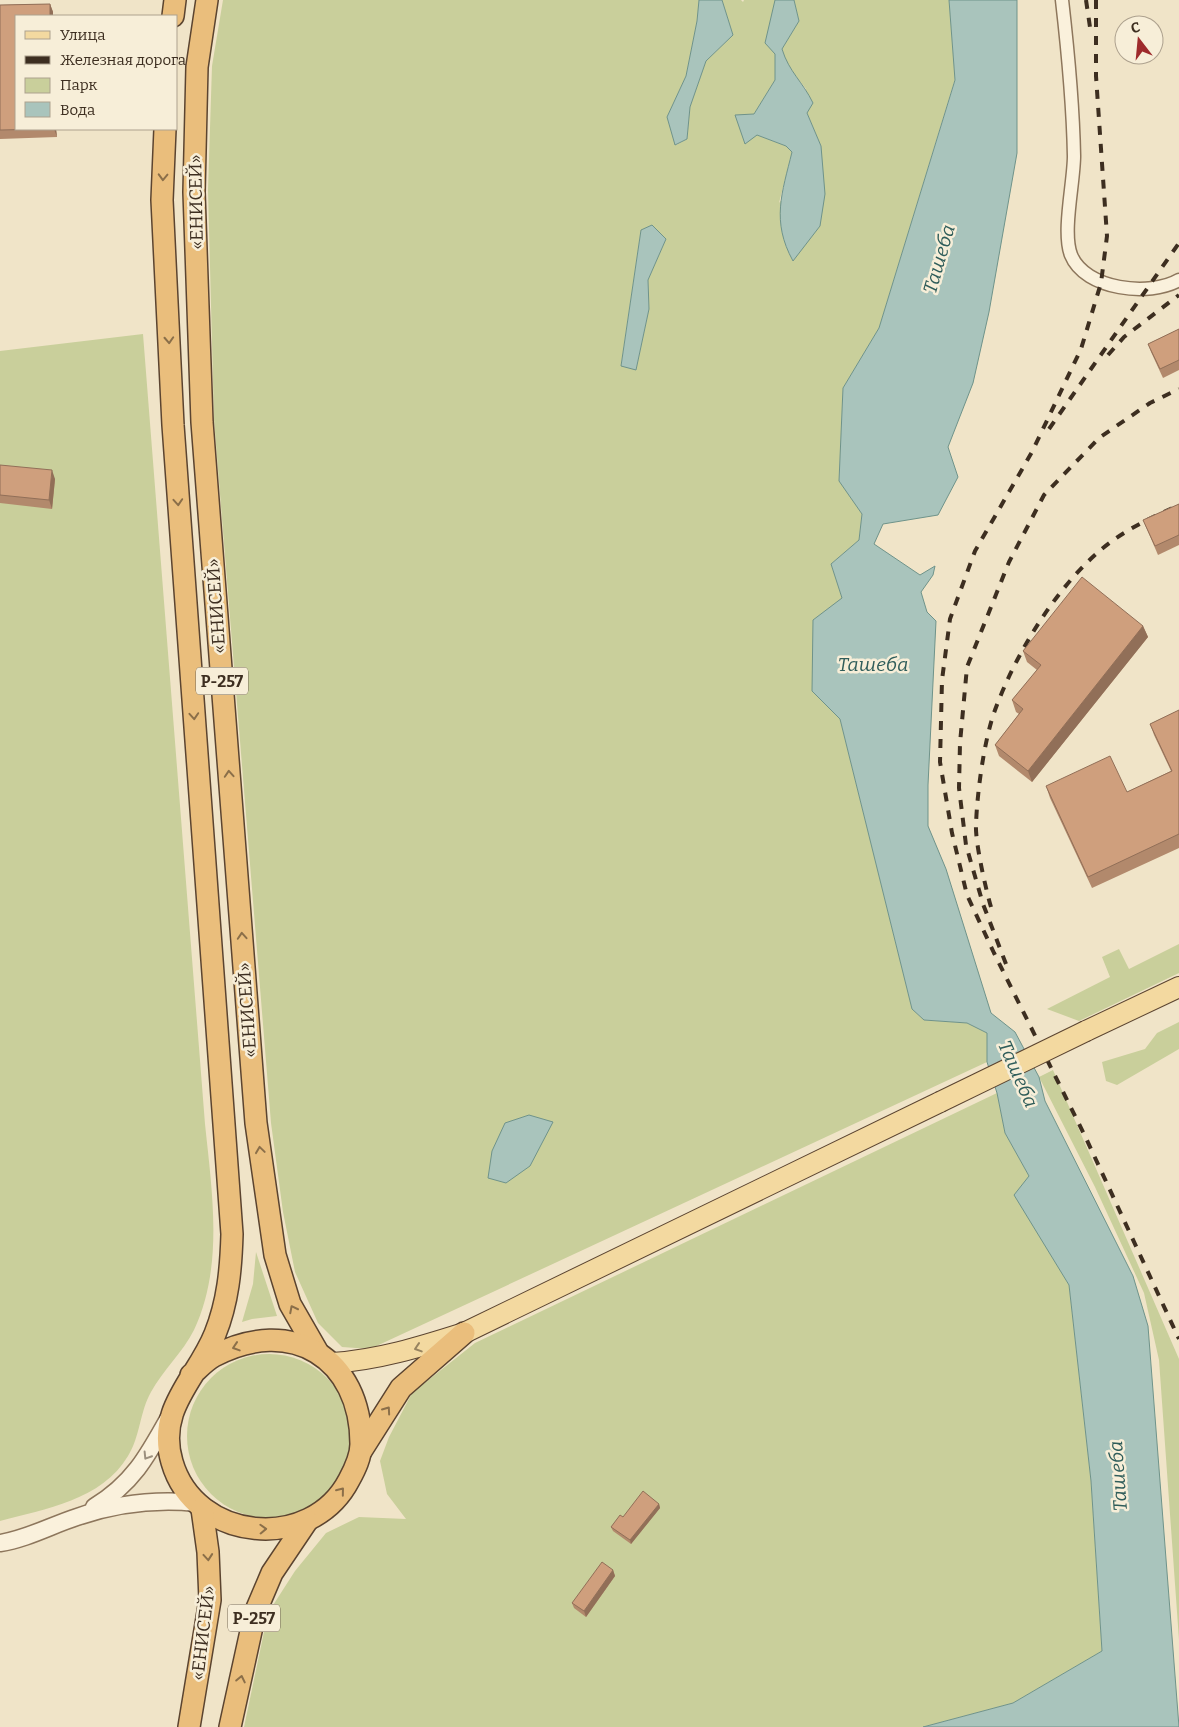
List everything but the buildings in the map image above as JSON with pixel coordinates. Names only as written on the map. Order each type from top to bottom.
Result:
[{"type":"highway","points":[[173,15],[175,0]]},
{"type":"highway","name":"«ЕНИСЕЙ»","points":[[164,130],[162,200],[173,425],[232,1234],[228,1287],[223,1311],[214,1336],[179,1394],[171,1414],[168,1438],[171,1462],[181,1484],[199,1506],[226,1523],[253,1530],[281,1529],[307,1520],[326,1508],[344,1490],[361,1451],[361,1426],[358,1409],[346,1381],[324,1357],[290,1304],[275,1255],[255,1113],[202,422],[194,192],[197,67],[207,0]]},
{"type":"highway","points":[[361,1451],[401,1388],[464,1333]]},
{"type":"highway","name":"«ЕНИСЕЙ»","points":[[190,1375],[212,1357],[254,1342],[274,1340],[296,1342],[324,1357]]},
{"type":"highway","name":"«ЕНИСЕЙ»","points":[[189,1727],[210,1600],[208,1552],[199,1506]]},
{"type":"highway","name":"«ЕНИСЕЙ»","points":[[230,1727],[255,1613],[272,1574],[307,1520]]},
{"type":"main road","points":[[324,1357],[363,1361],[408,1351],[464,1333],[1179,987]]},
{"type":"street","points":[[1062,0],[1071,78],[1074,158],[1069,232],[1071,255],[1085,273],[1101,283],[1145,290],[1169,286],[1179,280]]},
{"type":"street","points":[[79,1516],[113,1496],[126,1484],[139,1469],[171,1414]]},
{"type":"street","points":[[0,1542],[13,1541],[79,1516],[132,1504],[169,1500],[199,1506]]},
{"type":"green space","points":[[223,0],[699,0],[697,21],[686,76],[667,117],[676,145],[687,139],[690,107],[706,61],[733,35],[722,0],[741,0],[743,2],[744,0],[775,0],[775,80],[754,114],[736,116],[757,135],[786,146],[792,152],[779,203],[821,146],[807,113],[806,89],[787,65],[782,49],[799,21],[794,0],[949,0],[955,79],[879,328],[843,388],[839,480],[862,514],[859,540],[831,564],[842,598],[812,691],[840,719],[912,1009],[924,1020],[967,1023],[987,1033],[987,1062],[370,1349],[342,1347],[318,1323],[295,1272],[283,1212],[271,1123],[214,420],[208,190],[212,66]],"holes":[[[641,230],[666,239],[648,280],[649,309],[636,370],[621,365]]]},
{"type":"green space","points":[[143,334],[205,1124],[213,1202],[213,1255],[203,1306],[194,1330],[147,1399],[132,1449],[117,1471],[88,1493],[53,1507],[0,1521],[0,351]]},
{"type":"green space","points":[[1179,944],[1179,973],[1079,1021],[1047,1009],[1110,977],[1102,957],[1119,949],[1129,969]]},
{"type":"green space","points":[[1179,1022],[1179,1049],[1117,1085],[1106,1081],[1102,1062],[1145,1049],[1157,1033]]},
{"type":"green space","points":[[1053,1070],[1179,1359],[1179,1640],[1159,1360],[1144,1293],[1095,1187],[1039,1077]]},
{"type":"green space","points":[[997,1093],[1005,1133],[1029,1176],[1047,1248],[1069,1285],[1091,1481],[1102,1651],[1013,1703],[923,1727],[244,1727],[268,1613],[295,1571],[326,1533],[359,1517],[406,1519],[387,1494],[380,1461],[389,1437],[412,1393],[475,1343]]},
{"type":"green space","points":[[256,1252],[277,1316],[242,1322],[253,1284]]},
{"type":"green space","points":[[277,1354],[300,1360],[315,1368],[327,1378],[337,1390],[348,1412],[351,1436],[348,1460],[337,1482],[327,1494],[315,1504],[293,1515],[261,1518],[245,1515],[223,1504],[201,1482],[190,1460],[187,1428],[190,1412],[201,1390],[223,1368],[245,1357]]},
{"type":"water","points":[[699,0],[722,0],[733,35],[706,61],[690,107],[687,139],[675,145],[667,117],[686,76],[697,21]]},
{"type":"water","points":[[775,0],[794,0],[799,21],[782,49],[792,71],[813,103],[807,113],[821,146],[825,194],[820,226],[793,261],[786,247],[780,220],[782,194],[792,152],[786,146],[757,135],[745,144],[735,115],[754,114],[775,80],[775,54],[765,43]]},
{"type":"water","name":"Ташеба","points":[[949,0],[1017,0],[1017,153],[989,312],[973,383],[948,447],[958,477],[938,515],[883,524],[874,544],[920,575],[935,566],[933,575],[921,592],[927,612],[936,621],[928,785],[928,826],[946,869],[991,1013],[1015,1032],[1039,1077],[1045,1101],[1133,1276],[1148,1326],[1179,1727],[923,1727],[1013,1703],[1102,1651],[1091,1481],[1069,1285],[1014,1195],[1029,1176],[1005,1133],[997,1093],[987,1062],[987,1033],[967,1023],[924,1020],[912,1009],[840,719],[812,691],[813,620],[842,598],[831,564],[859,540],[862,514],[839,481],[843,388],[879,328],[955,80]]},
{"type":"water","points":[[652,225],[666,239],[648,280],[649,309],[636,370],[621,366],[641,230]]},
{"type":"water","points":[[529,1115],[553,1122],[530,1166],[506,1183],[488,1178],[492,1151],[505,1123]]},
{"type":"railway","points":[[1086,0],[1091,34]]},
{"type":"railway","points":[[1096,0],[1096,76],[1107,236],[1101,283],[1081,349],[1032,452],[975,551],[950,619],[942,680],[940,762],[952,833],[967,895],[1085,1136],[1179,1339]]},
{"type":"railway","points":[[1049,429],[1179,243]]},
{"type":"railway","points":[[1108,355],[1124,337],[1179,295]]},
{"type":"railway","points":[[1006,964],[983,904],[966,845],[959,788],[960,743],[967,667],[1009,562],[1044,495],[1099,438],[1150,403],[1179,389]]},
{"type":"railway","points":[[991,907],[977,843],[977,812],[982,767],[991,722],[1014,666],[1039,622],[1069,582],[1086,564],[1121,535],[1179,505]]}]
